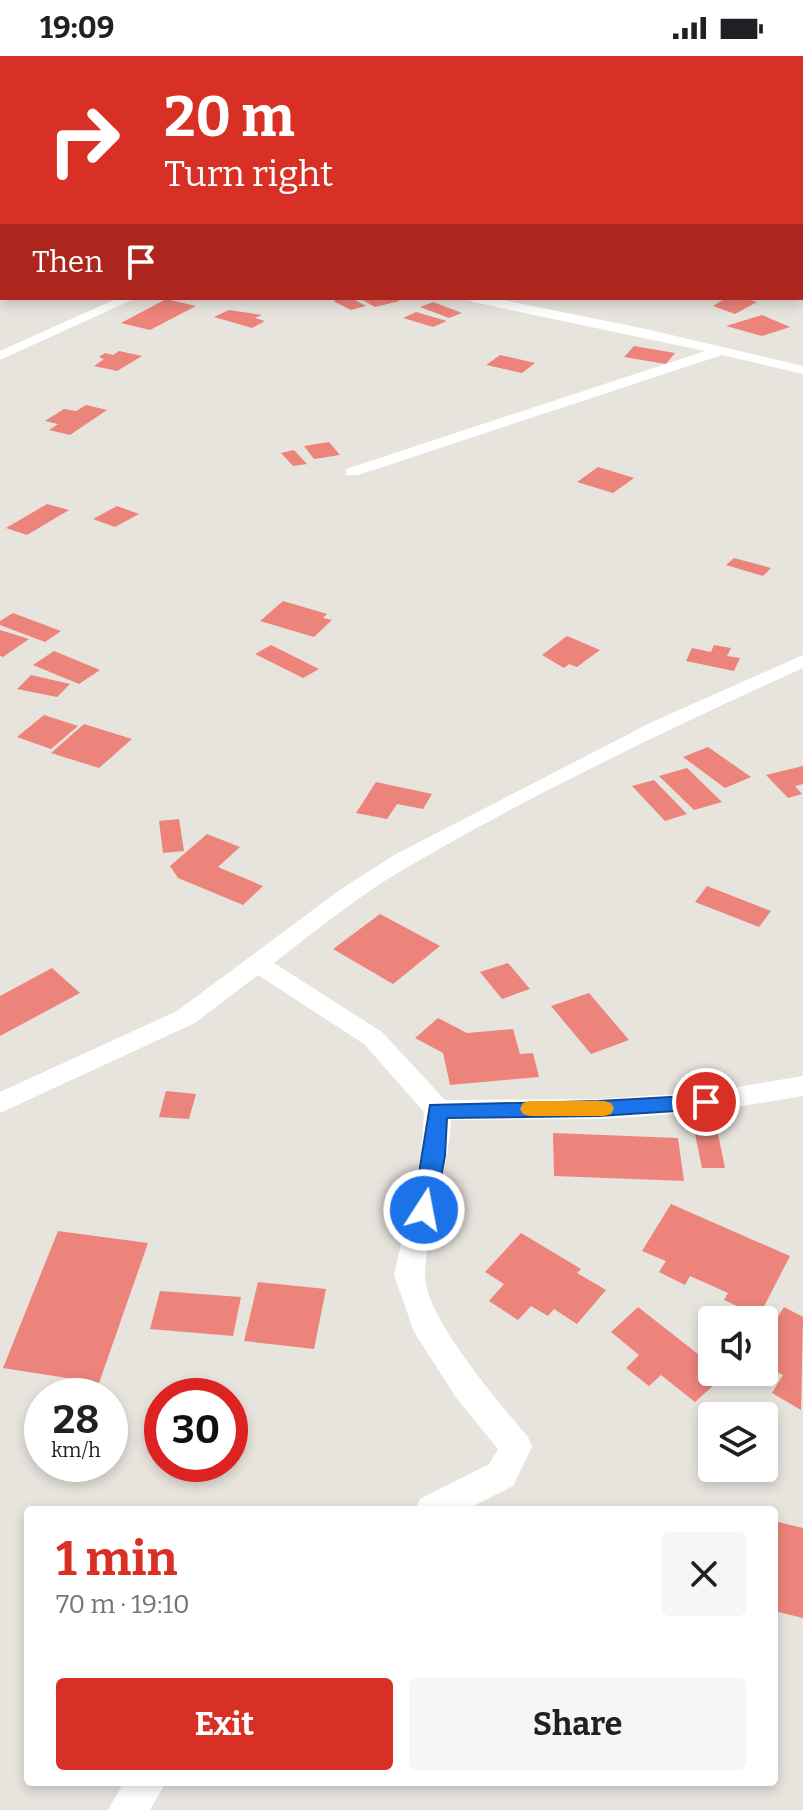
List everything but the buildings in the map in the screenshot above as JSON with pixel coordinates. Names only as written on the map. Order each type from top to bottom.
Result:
[{"type":"street","points":[[0,356],[125,300]]},
{"type":"street","points":[[482,300],[803,370]]},
{"type":"street","points":[[352,472],[720,351]]},
{"type":"street","points":[[0,1103],[186,1017],[349,894],[404,859],[645,733],[803,661]]},
{"type":"street","points":[[259,964],[373,1038],[438,1110],[435,1156],[409,1275],[425,1323],[468,1389],[516,1447],[501,1475],[440,1506]]},
{"type":"street","points":[[438,1110],[599,1109],[706,1102],[803,1086]]},
{"type":"street","points":[[127,1810],[144,1786]]},
{"type":"slow traffic","points":[[530,1109],[604,1108]]},
{"type":"route","points":[[424,1210],[435,1156],[438,1110],[599,1109],[706,1102]]}]
